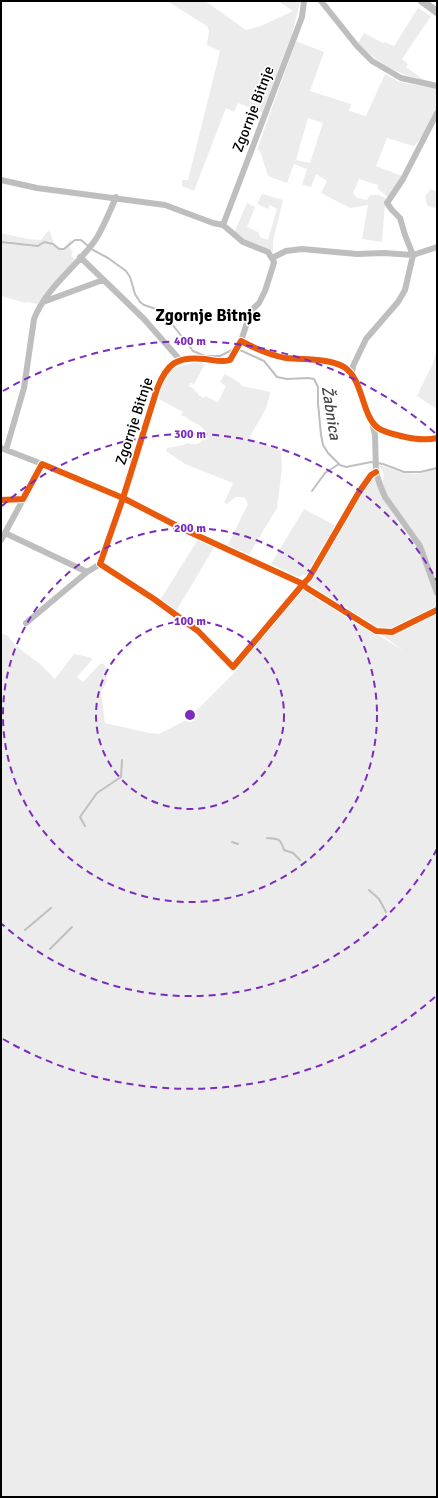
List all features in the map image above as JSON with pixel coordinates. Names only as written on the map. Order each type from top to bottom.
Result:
[{"type":"main road","points":[[422,1],[437,12]]},
{"type":"street","name":"Zgornje Bitnje","points":[[223,225],[302,17],[304,1]]},
{"type":"street","points":[[321,1],[357,46],[372,61],[401,78],[437,86]]},
{"type":"street","points":[[437,113],[410,165],[387,203],[400,218],[413,255],[404,290],[398,302],[366,339],[353,366],[352,374],[372,422],[377,457],[376,469],[380,485],[385,497],[420,546],[437,593]]},
{"type":"street","points":[[1,180],[37,188],[116,197],[165,205],[223,225],[243,242],[268,252],[274,262],[274,266],[265,291],[259,303],[251,311],[240,343],[230,360],[225,361],[196,358],[180,360],[144,319],[80,257]]},
{"type":"street","points":[[116,197],[92,244],[62,276],[43,302],[34,319],[24,388],[4,449],[123,498],[183,529],[303,584],[376,631],[392,632],[437,610]]},
{"type":"street","points":[[272,258],[286,251],[302,249],[357,254],[384,253],[413,255],[437,247]]},
{"type":"street","points":[[43,302],[103,280]]},
{"type":"street","points":[[240,343],[259,351],[277,356],[318,360],[336,364],[352,374]]},
{"type":"street","name":"Zgornje Bitnje","points":[[100,564],[123,498],[160,379],[167,368],[180,360]]},
{"type":"street","points":[[372,422],[382,430],[398,436],[425,440],[437,438]]},
{"type":"street","points":[[1,540],[42,464]]},
{"type":"street","points":[[26,623],[87,572],[100,564],[154,599],[198,631],[233,667],[309,578],[359,492],[376,469]]},
{"type":"street","points":[[1,500],[23,499]]},
{"type":"street","points":[[5,533],[87,572]]},
{"type":"shaded area","points":[[167,1],[205,1],[246,30],[261,26],[293,11],[278,1],[300,1],[291,39],[263,113],[238,103],[234,112],[226,108],[194,191],[182,186],[182,180],[188,180],[220,51],[207,45],[209,31],[207,26]]},
{"type":"shaded area","points":[[418,8],[431,16],[402,59],[408,64],[406,67],[424,80],[388,67],[373,57],[358,43],[364,33],[383,43],[385,42],[394,46]]},
{"type":"shaded area","points":[[296,41],[324,52],[310,91],[351,104],[349,111],[366,116],[385,74],[399,82],[437,89],[437,108],[434,118],[414,146],[387,138],[376,166],[402,176],[388,197],[378,189],[378,185],[359,179],[353,193],[357,198],[367,200],[370,195],[379,195],[387,199],[385,203],[382,242],[362,239],[368,205],[350,208],[321,193],[327,181],[316,174],[311,187],[302,185],[307,169],[294,164],[287,183],[268,176],[260,151],[257,150]],"holes":[[[308,118],[323,123],[310,163],[296,160]]]},
{"type":"shaded area","points":[[431,189],[437,192],[437,209],[427,205],[425,196]]},
{"type":"shaded area","points":[[262,194],[283,200],[273,241],[273,252],[247,242],[234,233],[247,203],[255,207],[247,227],[258,232],[260,237],[268,240],[277,209],[270,205],[268,209],[257,204]]},
{"type":"shaded area","points":[[50,231],[54,244],[63,249],[70,240],[73,242],[69,247],[73,252],[71,256],[75,259],[37,304],[26,303],[1,296],[1,233],[28,239],[41,240],[47,232]]},
{"type":"shaded area","points":[[437,349],[437,409],[417,396],[433,363]]},
{"type":"shaded area","points":[[197,362],[205,364],[194,384],[190,383],[189,386],[198,393],[198,395],[204,398],[205,396],[218,402],[226,386],[220,382],[225,374],[239,382],[242,386],[270,392],[265,411],[250,438],[281,451],[282,468],[277,508],[248,556],[227,547],[248,504],[245,498],[236,497],[227,504],[224,503],[233,483],[185,464],[166,451],[167,448],[188,443],[196,444],[203,440],[204,430],[199,425],[181,415],[183,412],[157,398],[167,373],[173,368]]},
{"type":"shaded area","points":[[379,465],[403,473],[418,474],[437,468],[437,586],[422,545],[392,504],[382,484],[384,474]]},
{"type":"shaded area","points":[[373,477],[376,478],[378,486],[390,510],[410,539],[413,539],[417,546],[429,573],[435,592],[437,608],[392,630],[375,630],[306,585]]},
{"type":"shaded area","points":[[304,509],[338,527],[307,576],[304,575],[299,577],[271,564]]},
{"type":"shaded area","points":[[199,538],[215,546],[176,611],[160,600]]},
{"type":"shaded area","points":[[301,590],[305,590],[404,651],[382,635],[391,634],[437,614],[437,1497],[1,1497],[1,633],[8,636],[16,646],[40,664],[55,679],[74,654],[92,659],[77,677],[83,682],[102,663],[105,665],[107,675],[104,688],[101,691],[105,723],[159,734],[188,719],[233,674]]},
{"type":"waterway","name":"Žabnica","points":[[1,242],[38,246],[44,242],[53,244],[59,249],[64,249],[75,240],[81,240],[93,250],[108,258],[126,271],[130,277],[135,294],[140,302],[165,315],[193,351],[205,356],[220,356],[234,349],[240,350],[264,361],[277,377],[287,379],[314,379],[318,387],[318,403],[323,445],[328,453],[340,465],[346,467],[371,462],[383,464],[404,472],[420,472],[437,468]]},
{"type":"waterway","points":[[312,491],[325,473],[339,464]]},
{"type":"waterway","points":[[85,826],[80,817],[97,793],[121,777],[122,760]]},
{"type":"waterway","points":[[267,838],[280,841],[284,850],[293,853],[300,860]]},
{"type":"waterway","points":[[232,842],[238,844]]},
{"type":"waterway","points":[[369,890],[379,899],[386,912]]},
{"type":"waterway","points":[[25,930],[51,908]]},
{"type":"waterway","points":[[50,949],[72,927]]},
{"type":"cycle path","points":[[1,500],[23,499],[42,464],[123,498],[157,389],[169,367],[180,360],[195,358],[221,361],[230,360],[241,341],[252,347],[280,357],[330,362],[344,367],[351,373],[355,380],[368,415],[378,428],[389,433],[414,439],[437,438]]},
{"type":"cycle path","points":[[376,472],[371,475],[359,492],[309,578],[303,584],[233,667],[198,631],[154,599],[100,564],[123,498],[183,529],[303,584],[376,631],[392,632],[437,610]]},
{"type":"district","name":"Zgornje Bitnje","points":[[208,315]]}]
